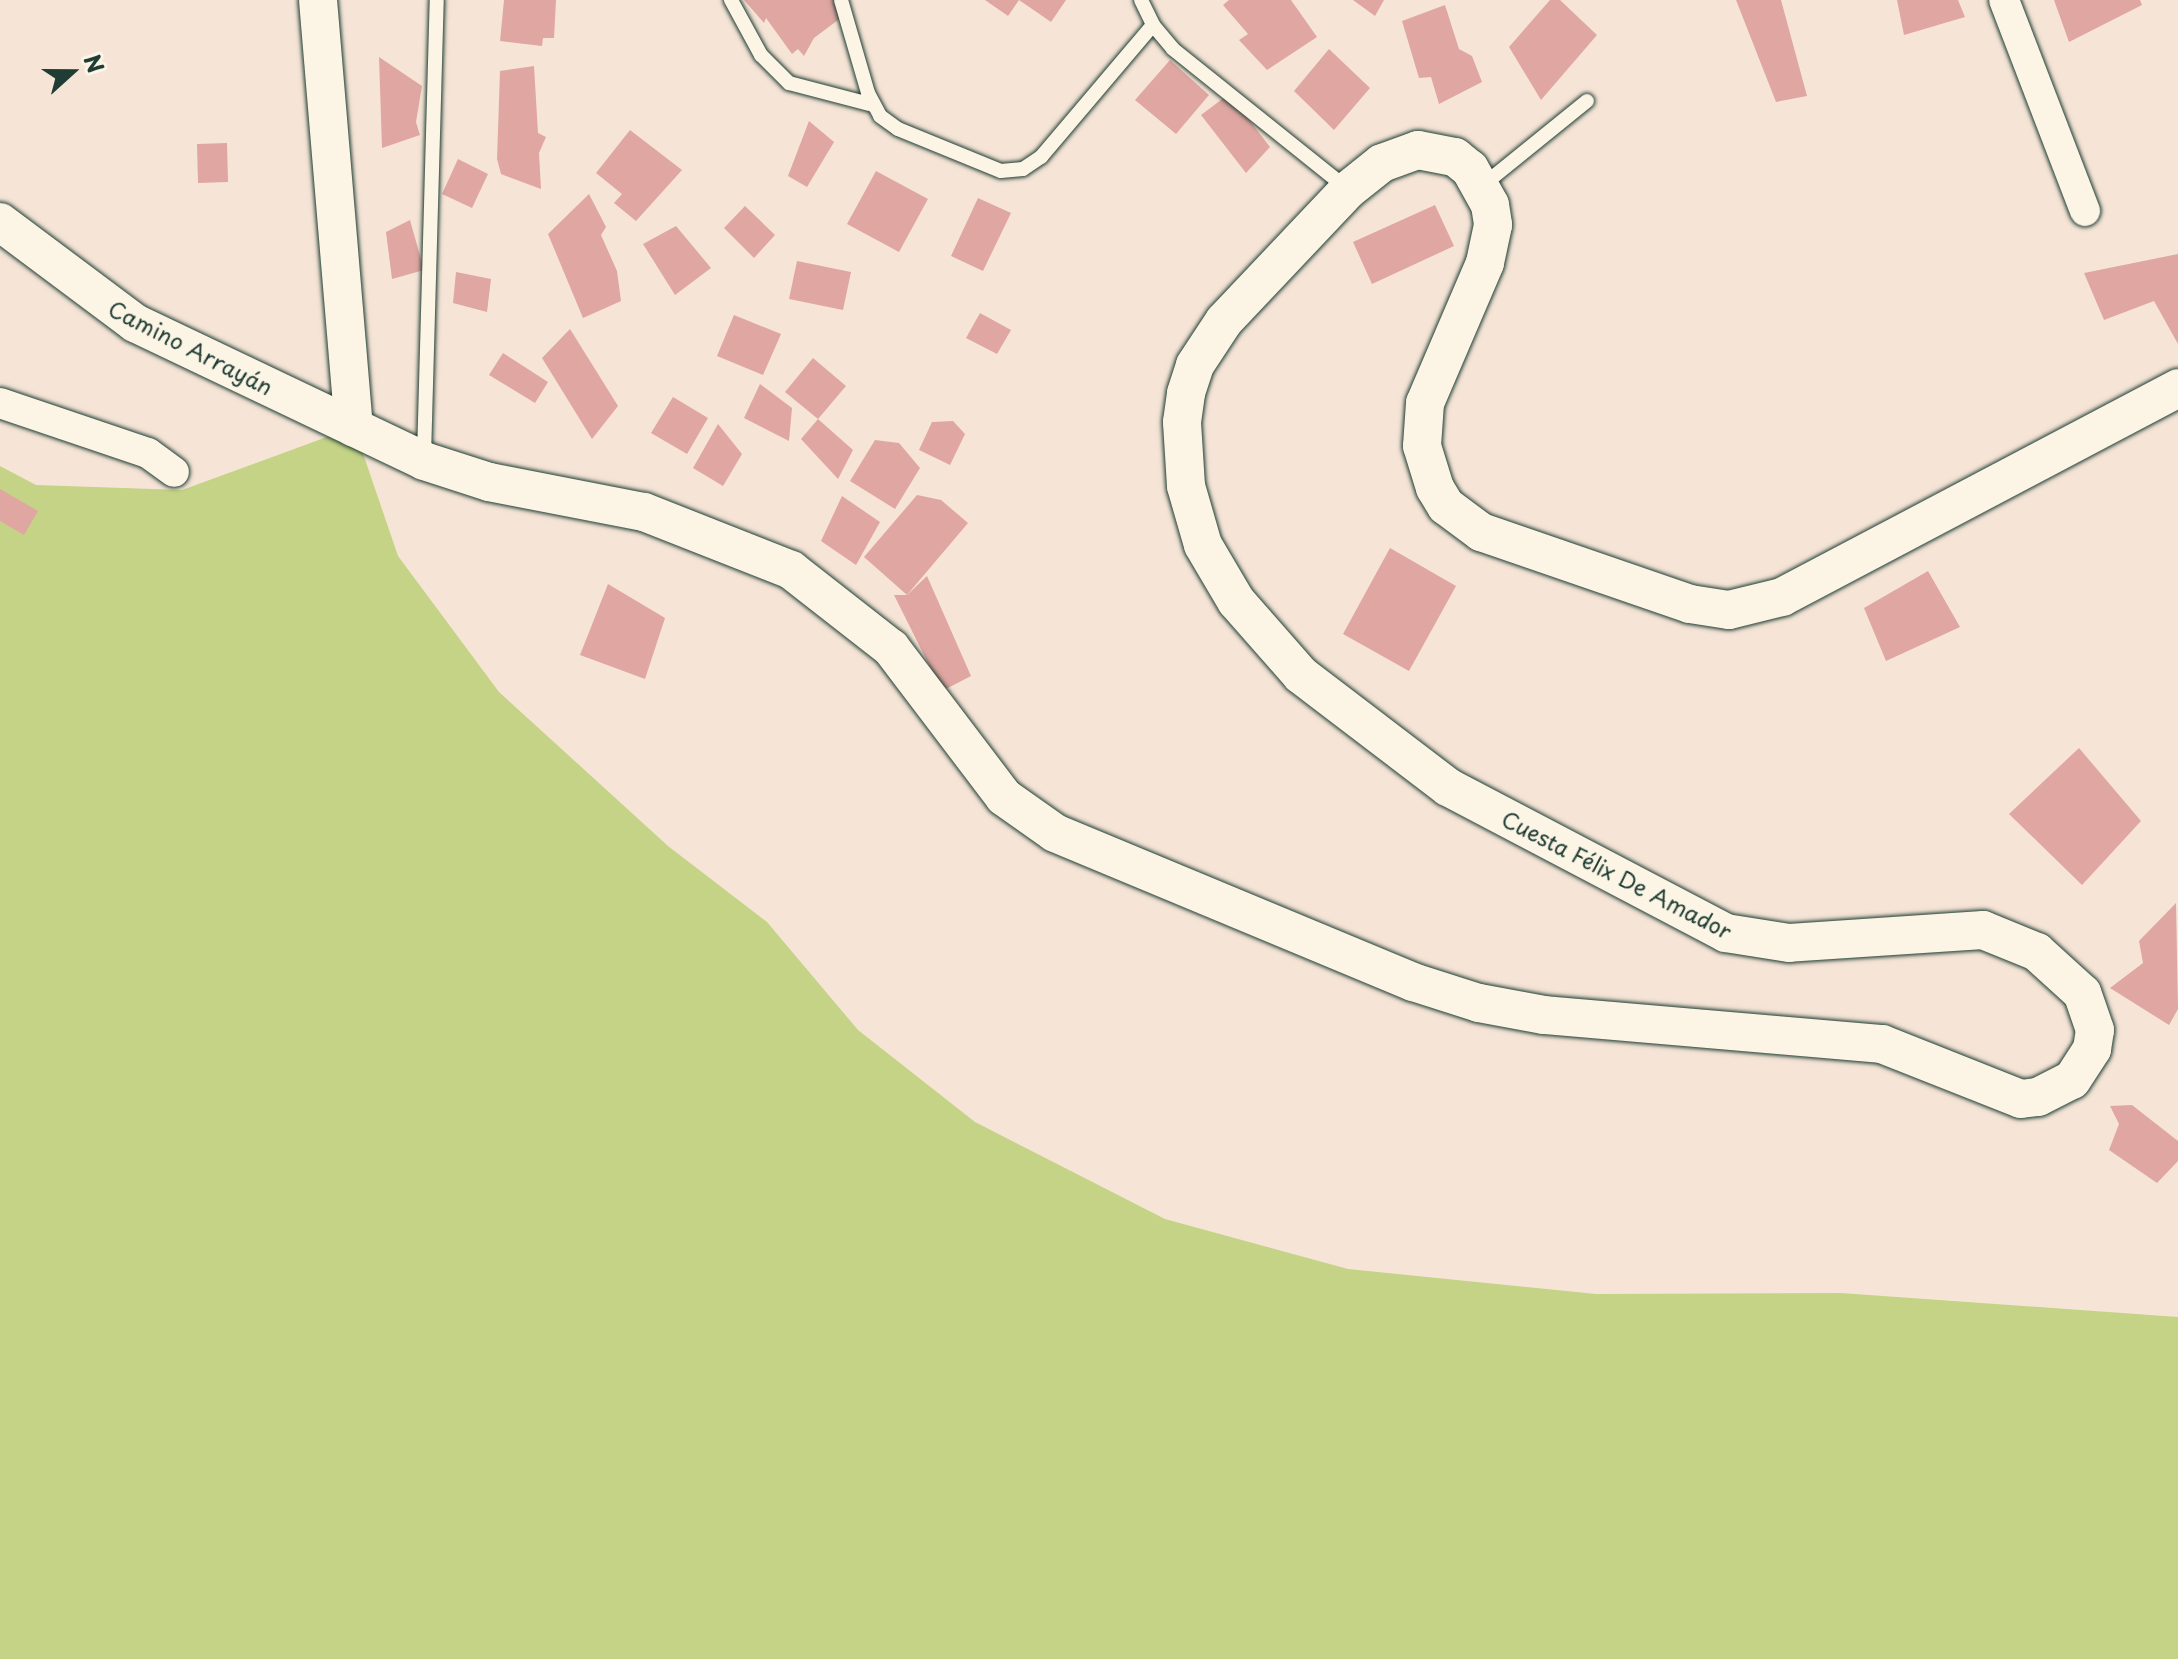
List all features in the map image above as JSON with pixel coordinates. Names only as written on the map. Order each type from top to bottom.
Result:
[{"type":"street","points":[[318,0],[354,427]]},
{"type":"street","points":[[2004,0],[2085,211]]},
{"type":"street","name":"Cuesta Félix De Amador","points":[[354,427],[424,461],[489,482],[644,512],[775,561],[891,648],[992,783],[1037,823],[1413,982],[1479,1003],[1544,1015],[1882,1044],[1926,1057],[2002,1096],[2021,1099],[2038,1097],[2072,1080],[2092,1049],[2091,1011],[2062,971],[2019,942],[1964,930],[1789,943],[1726,933],[1448,787],[1301,675],[1255,627],[1218,575],[1193,517],[1183,453],[1186,393],[1195,365],[1224,321],[1348,190],[1382,163],[1418,150],[1455,157],[1482,186]]},
{"type":"street","points":[[1482,186],[1490,205],[1491,244],[1425,403],[1422,446],[1435,488],[1446,506],[1481,532],[1690,604],[1729,610],[1782,597],[2178,388]]},
{"type":"street","name":"Camino Arrayán","points":[[0,222],[135,323],[354,427]]},
{"type":"street","points":[[0,403],[148,453],[174,472]]},
{"type":"lane","points":[[424,461],[437,0]]},
{"type":"lane","points":[[731,0],[761,55],[789,83],[873,105],[898,129],[989,167],[1023,169],[1041,157],[1153,25]]},
{"type":"lane","points":[[841,0],[873,105]]},
{"type":"lane","points":[[1141,0],[1153,25],[1173,49],[1348,190]]},
{"type":"lane","points":[[1482,186],[1587,101]]},
{"type":"green space","points":[[354,427],[398,556],[499,692],[668,846],[767,922],[858,1030],[975,1122],[1165,1219],[1348,1269],[1596,1294],[1841,1293],[2178,1317],[2178,1659],[0,1659],[0,466],[36,485],[182,490]]},
{"type":"building","points":[[504,0],[556,0],[554,38],[543,38],[542,46],[500,41]]},
{"type":"building","points":[[744,0],[836,0],[846,14],[814,38],[804,56],[798,49],[792,54],[766,18],[764,23]]},
{"type":"building","points":[[985,0],[1019,0],[1008,16]]},
{"type":"building","points":[[1019,0],[1066,0],[1051,22]]},
{"type":"building","points":[[1229,0],[1291,0],[1317,37],[1267,70],[1239,40],[1248,34],[1223,5]]},
{"type":"building","points":[[1353,0],[1384,0],[1375,16]]},
{"type":"building","points":[[1550,0],[1560,0],[1597,35],[1541,100],[1509,47]]},
{"type":"building","points":[[1736,0],[1781,0],[1807,96],[1776,102]]},
{"type":"building","points":[[1897,0],[1958,0],[1965,17],[1904,35]]},
{"type":"building","points":[[2054,0],[2140,0],[2142,5],[2069,42]]},
{"type":"building","points":[[1445,5],[1459,49],[1472,56],[1482,82],[1439,104],[1431,77],[1419,78],[1402,21]]},
{"type":"building","points":[[1329,49],[1370,88],[1334,130],[1294,91]]},
{"type":"building","points":[[379,57],[422,86],[416,122],[420,135],[382,148]]},
{"type":"building","points":[[1170,60],[1209,95],[1176,134],[1135,100]]},
{"type":"building","points":[[534,66],[538,133],[546,137],[539,153],[541,189],[501,174],[497,159],[500,71]]},
{"type":"building","points":[[1229,94],[1270,147],[1246,173],[1201,115]]},
{"type":"building","points":[[809,121],[834,142],[807,187],[788,176]]},
{"type":"building","points":[[630,130],[682,170],[636,221],[614,203],[622,194],[596,173]]},
{"type":"building","points":[[227,143],[228,182],[198,183],[197,144]]},
{"type":"building","points":[[458,159],[488,174],[472,208],[442,194]]},
{"type":"building","points":[[876,171],[928,199],[899,252],[847,224]]},
{"type":"building","points":[[589,194],[606,227],[601,235],[617,271],[621,301],[583,318],[548,234]]},
{"type":"building","points":[[978,198],[1011,213],[983,271],[951,256]]},
{"type":"building","points":[[1435,205],[1454,246],[1372,284],[1353,242]]},
{"type":"building","points":[[745,206],[775,235],[754,258],[724,228]]},
{"type":"building","points":[[410,220],[424,270],[392,279],[386,232]]},
{"type":"building","points":[[676,226],[711,268],[675,295],[643,244]]},
{"type":"building","points":[[2178,254],[2178,344],[2154,301],[2104,320],[2084,273]]},
{"type":"building","points":[[797,261],[851,272],[843,310],[789,299]]},
{"type":"building","points":[[456,272],[491,279],[487,312],[453,303]]},
{"type":"building","points":[[980,313],[1011,330],[997,354],[966,338]]},
{"type":"building","points":[[734,315],[781,334],[763,375],[717,356]]},
{"type":"building","points":[[570,329],[618,406],[592,439],[542,358]]},
{"type":"building","points":[[503,353],[548,382],[535,403],[489,375]]},
{"type":"building","points":[[813,358],[846,386],[818,419],[785,392]]},
{"type":"building","points":[[760,384],[792,408],[789,441],[744,418]]},
{"type":"building","points":[[673,397],[708,418],[687,454],[651,433]]},
{"type":"building","points":[[818,419],[853,450],[838,479],[801,439]]},
{"type":"building","points":[[953,421],[965,434],[950,465],[919,450],[932,422]]},
{"type":"building","points":[[718,424],[742,454],[723,486],[693,468]]},
{"type":"building","points":[[875,440],[899,443],[920,468],[895,509],[850,481]]},
{"type":"building","points":[[0,489],[38,511],[24,535],[0,521]]},
{"type":"building","points":[[917,495],[941,500],[968,523],[907,595],[864,557]]},
{"type":"building","points":[[842,496],[880,522],[856,565],[821,541]]},
{"type":"building","points":[[1390,548],[1456,586],[1409,671],[1343,634]]},
{"type":"building","points":[[1928,571],[1960,627],[1886,661],[1864,608]]},
{"type":"building","points":[[927,576],[971,676],[942,691],[894,595],[907,595]]},
{"type":"building","points":[[608,584],[665,618],[645,679],[580,655]]},
{"type":"building","points":[[2079,748],[2141,821],[2082,885],[2009,814]]},
{"type":"building","points":[[2176,903],[2178,1009],[2169,1025],[2110,988],[2143,963],[2139,941]]},
{"type":"building","points":[[2132,1105],[2178,1141],[2178,1161],[2157,1183],[2109,1150],[2119,1124],[2110,1106]]}]
